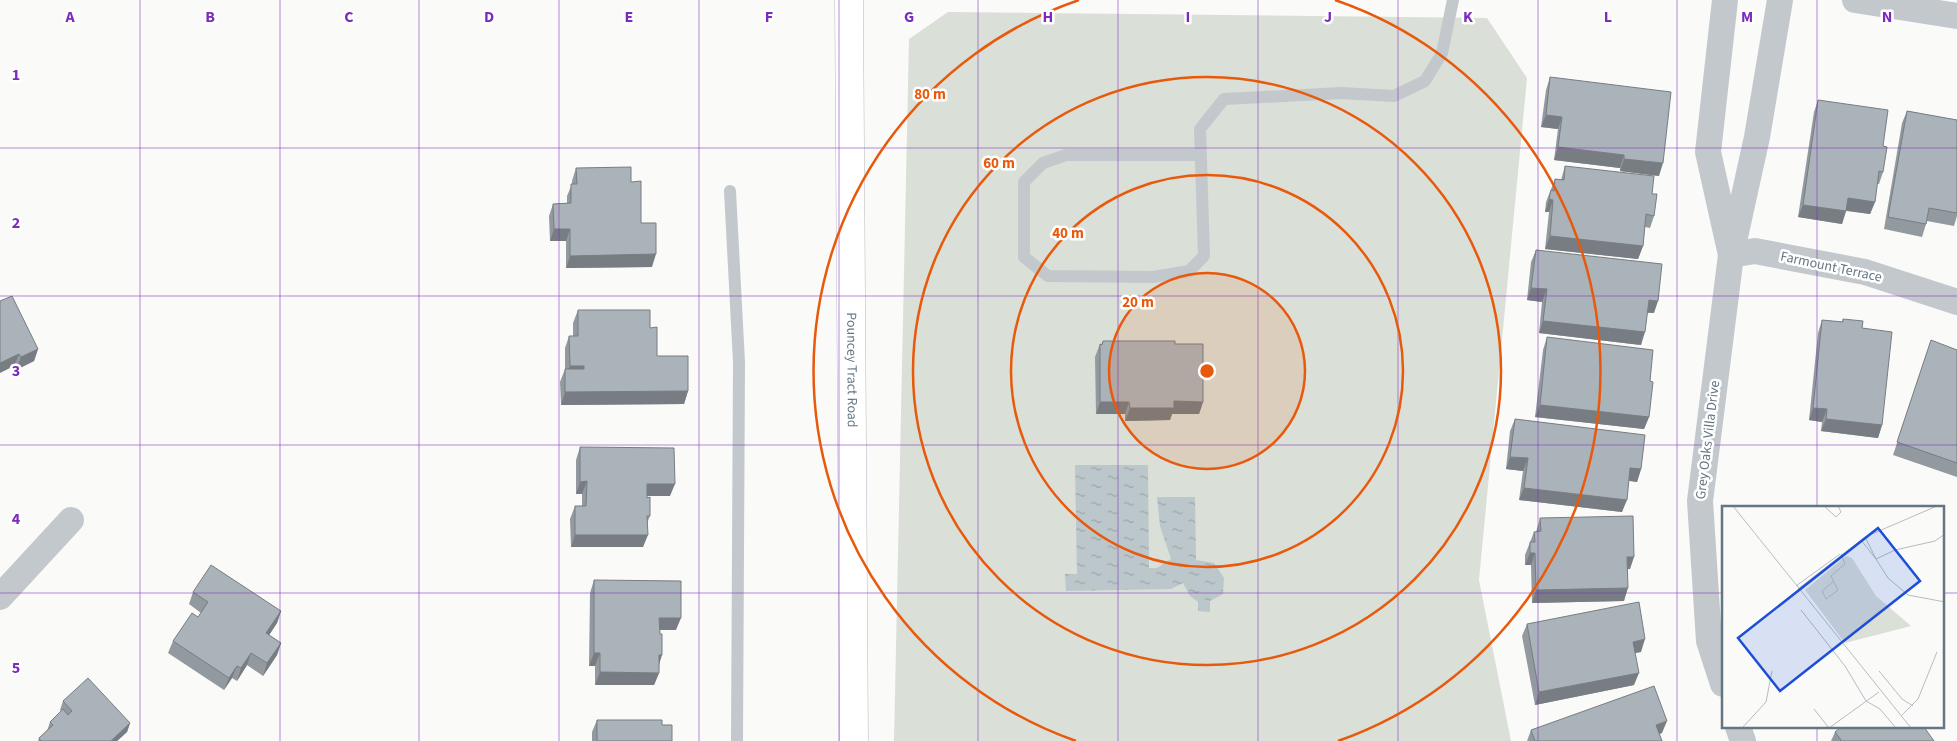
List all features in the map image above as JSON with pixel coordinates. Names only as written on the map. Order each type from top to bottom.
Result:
[{"type":"main road","name":"Pouncey Tract Road","points":[[849,0],[854,741]]},
{"type":"street","name":"Grey Oaks Villa Drive","points":[[1725,0],[1708,152],[1731,255]]},
{"type":"street","name":"Grey Oaks Villa Drive","points":[[1722,681],[1709,641],[1700,500],[1731,255],[1757,138],[1780,0]]},
{"type":"street","points":[[1855,0],[1957,16]]},
{"type":"street","name":"Farmount Terrace","points":[[1731,255],[1755,252],[1865,272],[1957,302]]},
{"type":"street","points":[[0,597],[71,520]]},
{"type":"street","points":[[1738,728],[1743,741]]},
{"type":"lane","points":[[1201,155],[1066,155],[1043,163],[1024,182],[1024,257],[1048,276],[1153,277],[1190,271],[1204,256],[1201,155],[1200,129],[1224,100],[1340,93],[1394,96],[1425,81],[1442,53],[1453,0]]},
{"type":"lane","points":[[730,191],[739,362],[737,741]]},
{"type":"shaded area","points":[[948,12],[1487,18],[1527,78],[1479,580],[1511,741],[894,741],[909,39]]},
{"type":"water","points":[[1075,465],[1148,465],[1149,568],[1157,568],[1171,559],[1160,526],[1157,497],[1195,497],[1196,560],[1214,563],[1224,578],[1223,594],[1210,601],[1210,612],[1198,611],[1198,602],[1190,596],[1183,583],[1171,589],[1066,591],[1065,574],[1077,574]]},
{"type":"building","points":[[1550,77],[1671,92],[1663,163],[1624,159],[1624,155],[1558,147],[1562,117],[1546,115]]},
{"type":"building","points":[[1818,100],[1888,110],[1883,146],[1887,147],[1883,172],[1879,171],[1875,202],[1848,198],[1846,211],[1803,205]]},
{"type":"building","points":[[1907,111],[1957,120],[1957,213],[1929,208],[1926,224],[1888,217]]},
{"type":"building","points":[[1565,166],[1654,176],[1652,194],[1657,194],[1654,216],[1646,214],[1643,246],[1550,236],[1553,200],[1549,199],[1551,190],[1554,191],[1555,179],[1564,180]]},
{"type":"building","points":[[631,167],[631,182],[641,181],[641,223],[656,223],[656,254],[570,256],[570,229],[554,229],[553,204],[571,203],[571,184],[577,184],[576,168]]},
{"type":"building","points":[[1536,250],[1662,264],[1658,301],[1649,300],[1645,332],[1543,321],[1547,289],[1531,288]]},
{"type":"building","points":[[12,296],[38,349],[21,357],[19,354],[0,363],[0,301]]},
{"type":"building","points":[[578,310],[650,310],[650,328],[657,327],[657,356],[688,356],[688,391],[565,392],[565,369],[584,369],[584,366],[570,366],[569,336],[578,336]]},
{"type":"building","points":[[1843,319],[1863,321],[1862,328],[1892,332],[1882,425],[1826,419],[1827,409],[1813,408],[1822,320],[1843,322]]},
{"type":"building","points":[[1547,337],[1653,350],[1650,381],[1653,382],[1649,417],[1540,405]]},
{"type":"building","points":[[1931,340],[1957,350],[1957,463],[1897,442]]},
{"type":"building","points":[[1103,341],[1175,341],[1175,344],[1203,344],[1203,402],[1174,401],[1174,408],[1130,408],[1129,402],[1100,402],[1100,344],[1102,345]]},
{"type":"building","points":[[1515,419],[1645,435],[1641,469],[1630,468],[1627,500],[1524,488],[1528,458],[1510,457]]},
{"type":"building","points":[[580,447],[674,448],[675,484],[647,484],[647,498],[650,497],[650,516],[647,516],[648,535],[575,535],[575,506],[586,506],[587,481],[580,482]]},
{"type":"building","points":[[1633,516],[1634,557],[1627,557],[1628,588],[1536,590],[1535,553],[1530,553],[1530,542],[1535,542],[1534,532],[1541,531],[1540,518]]},
{"type":"building","points":[[211,565],[281,611],[266,633],[281,643],[267,663],[251,653],[241,668],[237,666],[229,678],[173,641],[192,613],[198,617],[208,602],[193,592]]},
{"type":"building","points":[[594,580],[681,581],[681,618],[659,618],[660,634],[662,634],[662,655],[659,655],[659,673],[600,672],[600,653],[594,653]]},
{"type":"building","points":[[1639,602],[1645,639],[1633,642],[1639,673],[1539,692],[1527,624]]},
{"type":"building","points":[[88,678],[130,723],[111,741],[41,741],[39,738],[53,725],[50,722],[63,709],[68,715],[72,711],[63,701]]},
{"type":"building","points":[[1654,686],[1667,721],[1656,725],[1662,741],[1535,741],[1531,730]]},
{"type":"building","points":[[597,720],[662,720],[662,725],[672,725],[672,741],[597,741]]},
{"type":"building","points":[[1840,728],[1925,728],[1934,741],[1840,741],[1835,732]]}]
